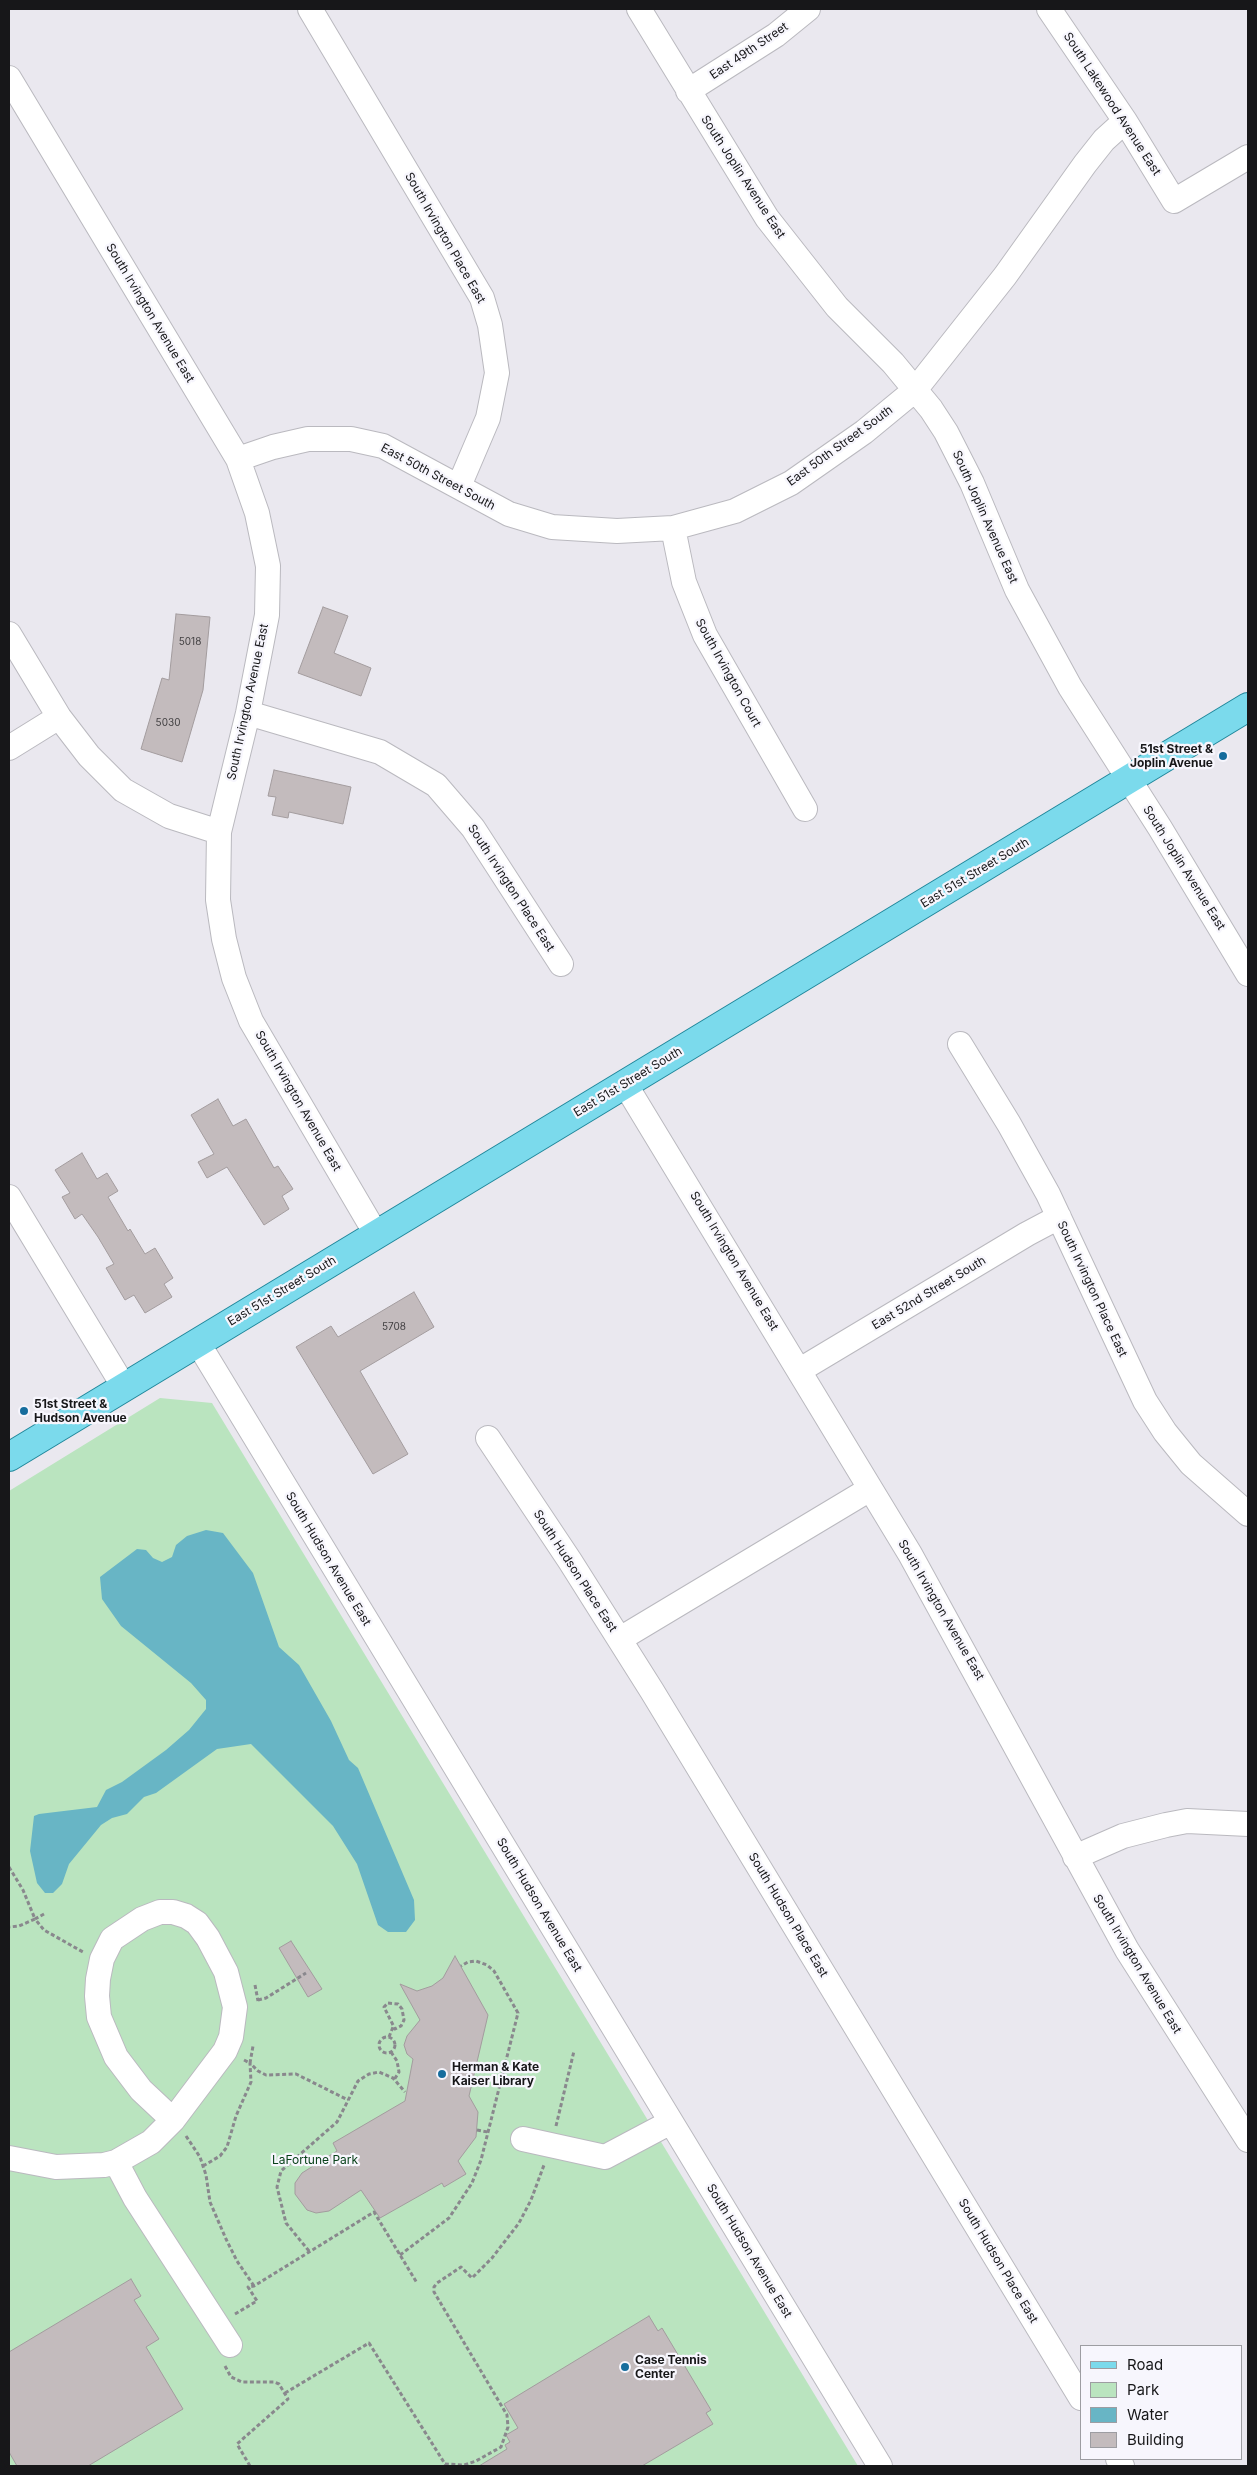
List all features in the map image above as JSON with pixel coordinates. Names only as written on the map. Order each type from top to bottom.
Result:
[{"type":"main road","name":"East 51st Street South","points":[[9,1457],[1248,707]]},
{"type":"street","name":"South Irvington Place East","points":[[310,9],[482,298],[490,325],[496,373],[488,418],[459,486]]},
{"type":"street","name":"South Joplin Avenue East","points":[[639,9],[767,218],[837,307],[893,363],[915,390],[950,441],[972,483],[1017,590],[1065,679],[1248,974]]},
{"type":"street","name":"East 49th Street","points":[[688,91],[776,35],[808,9]]},
{"type":"street","name":"South Lakewood Avenue East","points":[[1049,9],[1125,121],[1174,201],[1248,157]]},
{"type":"street","name":"South Irvington Avenue East","points":[[9,78],[238,459],[257,513],[268,566],[267,615],[248,713],[219,832],[219,908],[234,978],[248,1013],[279,1072],[376,1234]]},
{"type":"street","name":"East 50th Street South","points":[[238,459],[273,447],[308,439],[351,439],[383,446],[509,514],[552,527],[618,531],[673,528],[735,511],[791,483],[864,432],[915,390],[1005,276],[1085,164],[1104,140],[1125,121]]},
{"type":"street","name":"South Irvington Court","points":[[673,528],[684,582],[705,635],[805,809]]},
{"type":"street","points":[[9,634],[59,717],[89,756],[123,790],[169,816],[219,832]]},
{"type":"street","name":"South Irvington Place East","points":[[248,713],[380,752],[436,785],[473,828],[561,964]]},
{"type":"street","points":[[9,748],[59,717]]},
{"type":"street","name":"South Irvington Place East","points":[[960,1044],[1009,1124],[1059,1218],[1133,1379],[1150,1409],[1165,1432],[1191,1464],[1248,1514]]},
{"type":"street","name":"South Irvington Avenue East","points":[[625,1084],[800,1370],[964,1650],[1075,1857],[1145,1981],[1248,2140]]},
{"type":"street","points":[[9,1197],[124,1387]]},
{"type":"street","name":"East 52nd Street South","points":[[800,1370],[1018,1239],[1059,1218]]},
{"type":"street","name":"South Hudson Avenue East","points":[[198,1343],[880,2466]]},
{"type":"street","name":"South Hudson Place East","points":[[488,1438],[620,1639],[1080,2396]]},
{"type":"street","points":[[620,1639],[870,1489]]},
{"type":"street","points":[[1075,1857],[1123,1836],[1166,1825],[1187,1822],[1248,1824]]},
{"type":"street","points":[[9,2158],[56,2167],[116,2162],[151,2142],[173,2120],[225,2051],[230,2037],[235,2007],[226,1972],[208,1938],[197,1923],[186,1916],[173,1912],[160,1912],[122,1930],[112,1939],[102,1959],[97,1996],[99,2017],[105,2035],[129,2076],[173,2120]]},
{"type":"street","points":[[523,2139],[551,2147],[605,2157],[671,2122]]},
{"type":"street","points":[[116,2162],[135,2198],[225,2337]]},
{"type":"path","points":[[9,1867],[23,1890],[35,1919],[44,1930],[76,1949],[102,1959]]},
{"type":"path","points":[[9,1927],[19,1926],[44,1914]]},
{"type":"path","points":[[400,2255],[449,2218],[472,2183],[481,2160],[518,2013],[494,1971],[487,1965],[476,1961],[460,1966]]},
{"type":"path","points":[[258,2000],[306,1973]]},
{"type":"path","points":[[389,2037],[393,2028],[384,2007],[388,2003],[398,2004],[402,2009],[404,2020],[401,2026],[393,2028]]},
{"type":"path","points":[[389,2037],[396,2044],[391,2052],[385,2053],[380,2047],[382,2039],[389,2037]]},
{"type":"path","points":[[285,2393],[370,2343],[445,2464],[452,2466],[476,2461],[501,2447],[508,2427],[507,2416],[434,2292],[434,2287],[460,2267],[472,2278],[492,2258],[519,2223],[531,2200],[551,2147],[574,2051]]},
{"type":"path","points":[[391,2052],[397,2062],[399,2072],[394,2080]]},
{"type":"path","points":[[203,2166],[220,2156],[226,2147],[236,2116],[251,2082],[250,2063],[258,2071],[266,2075],[296,2074],[348,2100]]},
{"type":"path","points":[[309,2251],[286,2223],[277,2187],[281,2171],[337,2122],[358,2081],[369,2074],[379,2072],[394,2080],[405,2092]]},
{"type":"path","points":[[173,2120],[194,2145],[203,2166],[210,2202],[238,2261],[254,2286]]},
{"type":"path","points":[[477,2130],[488,2132]]},
{"type":"path","points":[[250,2466],[237,2444],[288,2399],[279,2384],[274,2382],[252,2384],[231,2377],[219,2352],[235,2314],[257,2301],[248,2287],[254,2286],[374,2212],[417,2283]]},
{"type":"green space","name":"LaFortune Park","points":[[160,1398],[212,1403],[858,2466],[9,2466],[9,1491]]},
{"type":"water","points":[[206,1530],[223,1533],[253,1573],[279,1647],[299,1665],[331,1721],[349,1760],[358,1768],[414,1900],[415,1920],[406,1932],[388,1932],[378,1925],[357,1864],[333,1826],[251,1744],[217,1749],[156,1793],[144,1797],[127,1814],[112,1818],[101,1825],[69,1864],[62,1884],[53,1893],[45,1893],[37,1883],[30,1851],[34,1816],[97,1807],[106,1790],[122,1782],[166,1750],[189,1730],[206,1709],[206,1700],[191,1683],[121,1626],[102,1599],[100,1577],[137,1549],[146,1550],[153,1558],[162,1562],[172,1557],[176,1545],[187,1536]]},
{"type":"building","points":[[323,607],[348,616],[334,653],[371,668],[361,696],[298,673]]},
{"type":"building","points":[[176,614],[210,617],[203,690],[182,762],[141,749],[162,678],[169,680]]},
{"type":"building","points":[[274,770],[351,787],[343,824],[289,812],[288,818],[272,815],[276,797],[268,796]]},
{"type":"building","points":[[218,1099],[233,1126],[246,1119],[274,1168],[278,1166],[293,1189],[282,1196],[289,1209],[264,1225],[227,1167],[207,1178],[198,1162],[214,1154],[191,1115]]},
{"type":"building","points":[[82,1153],[97,1179],[107,1173],[118,1191],[108,1197],[128,1231],[130,1229],[145,1254],[155,1248],[173,1278],[164,1284],[172,1297],[145,1313],[134,1295],[125,1300],[106,1268],[114,1264],[98,1237],[82,1214],[75,1219],[62,1197],[70,1193],[55,1170]]},
{"type":"building","points":[[414,1292],[434,1327],[360,1371],[408,1454],[373,1474],[296,1347],[331,1326],[338,1337]]},
{"type":"building","points":[[291,1941],[322,1989],[308,1997],[279,1948]]},
{"type":"building","name":"Herman & Kate Kaiser Library","points":[[455,1956],[488,2015],[469,2096],[478,2112],[476,2137],[458,2161],[466,2174],[444,2187],[442,2183],[380,2218],[361,2190],[329,2211],[316,2213],[307,2210],[295,2194],[295,2183],[302,2173],[337,2151],[333,2143],[405,2101],[413,2059],[407,2054],[404,2045],[407,2036],[420,2020],[400,1984],[417,1991],[432,1986],[443,1978]]},
{"type":"building","points":[[131,2279],[141,2296],[134,2300],[159,2339],[146,2347],[183,2409],[88,2466],[17,2466],[9,2452],[9,2352]]},
{"type":"building","name":"Case Tennis Center","points":[[649,2316],[658,2331],[662,2328],[711,2410],[706,2413],[713,2424],[642,2466],[479,2466],[507,2449],[505,2445],[510,2442],[506,2435],[518,2428],[504,2404]]},
{"type":"place","name":"51st Street & Joplin Avenue","points":[[1223,756]]},
{"type":"place","name":"51st Street & Hudson Avenue","points":[[24,1411]]},
{"type":"place","name":"Herman & Kate Kaiser Library","points":[[442,2074]]},
{"type":"place","name":"Case Tennis Center","points":[[625,2367]]}]
